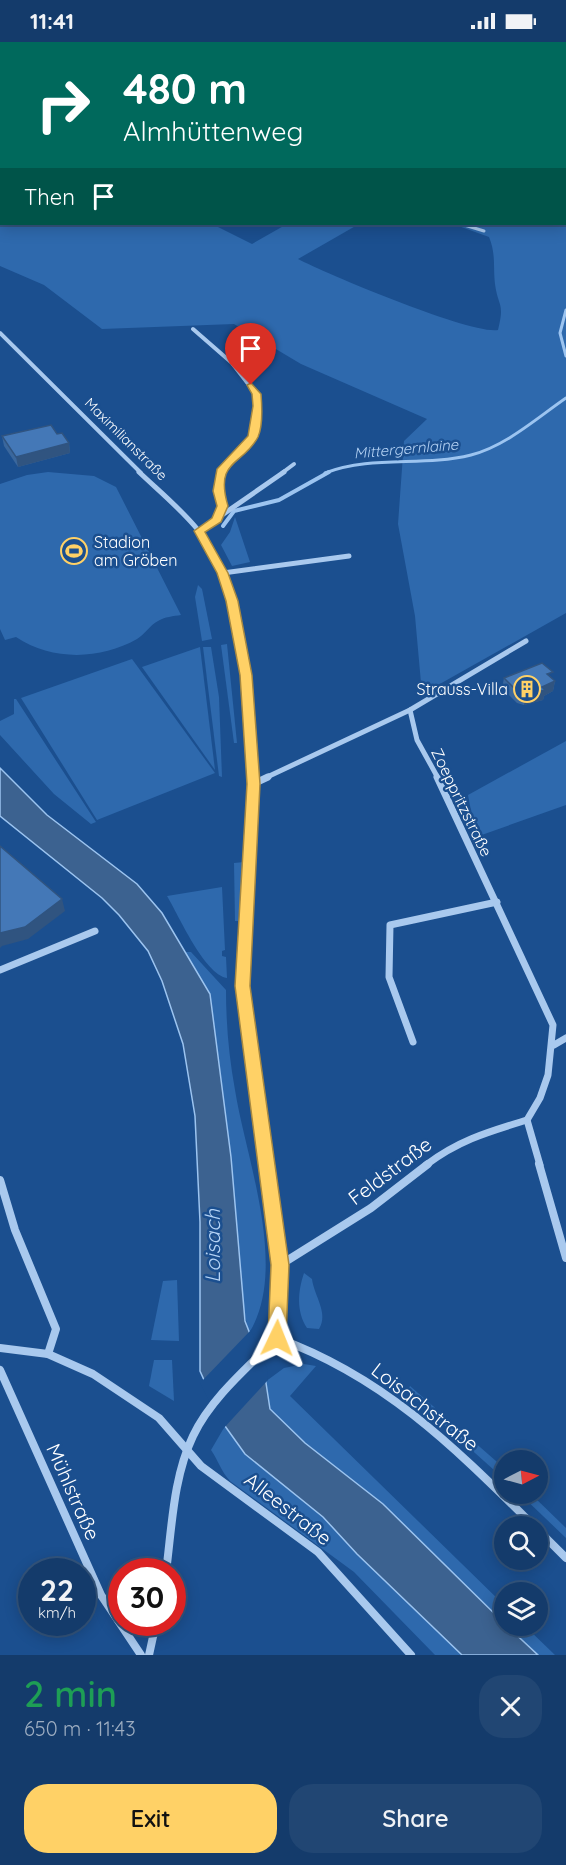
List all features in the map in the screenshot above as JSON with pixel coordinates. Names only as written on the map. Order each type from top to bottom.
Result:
[{"type":"street","points":[[463,225],[484,231]]},
{"type":"street","points":[[194,329],[232,363],[256,394],[253,436],[222,469],[218,491],[222,506],[217,519]]},
{"type":"street","name":"Maximilianstraße","points":[[0,333],[199,531],[223,573],[241,641],[253,784],[242,986],[280,1265],[277,1338]]},
{"type":"street","points":[[199,531],[294,464]]},
{"type":"street","points":[[223,573],[349,556]]},
{"type":"street","points":[[253,784],[410,710],[526,641]]},
{"type":"street","name":"Zoeppritzstraße","points":[[410,710],[424,756],[433,768],[553,1025],[554,1045],[548,1078],[537,1106],[527,1120]]},
{"type":"street","points":[[413,1042],[389,977],[390,925],[497,903]]},
{"type":"street","points":[[0,970],[94,931]]},
{"type":"street","points":[[554,1045],[566,1038]]},
{"type":"street","points":[[527,1120],[566,1258]]},
{"type":"street","name":"Feldstraße","points":[[280,1265],[371,1208],[450,1148],[480,1134],[527,1120]]},
{"type":"street","points":[[0,1180],[15,1230],[56,1329],[48,1354]]},
{"type":"street","points":[[168,1558],[178,1488],[187,1450],[194,1434],[248,1368],[277,1338]]},
{"type":"street","name":"Loisachstraße","points":[[277,1338],[302,1345],[382,1390],[445,1440],[524,1516]]},
{"type":"street","name":"Alleestraße","points":[[0,1348],[48,1354],[93,1374],[159,1418],[201,1466],[318,1552],[411,1655]]},
{"type":"street","name":"Mühlstraße","points":[[0,1370],[101,1595],[141,1655]]},
{"type":"street","name":"Loisachstraße","points":[[548,1540],[566,1558]]},
{"type":"street","points":[[149,1655],[153,1636]]},
{"type":"shaded area","points":[[0,225],[214,225],[252,244],[285,225],[357,225],[298,259],[431,314],[483,329],[498,330],[501,309],[496,291],[489,237],[456,225],[566,225],[566,613],[422,694],[415,616],[398,524],[404,441],[427,419],[301,364],[234,324],[102,329],[44,285],[0,266]]},
{"type":"shaded area","name":"Stadion am Gröben","points":[[48,472],[94,476],[116,487],[181,615],[160,620],[143,635],[123,646],[92,654],[60,654],[30,645],[16,637],[5,640],[0,629],[0,484],[27,475]]},
{"type":"shaded area","points":[[235,517],[250,562],[232,566],[221,545],[230,532]]},
{"type":"shaded area","points":[[198,585],[202,589],[212,639],[202,641],[195,597]]},
{"type":"shaded area","points":[[227,644],[237,743],[234,743],[221,645]]},
{"type":"shaded area","points":[[200,647],[215,770],[142,667]]},
{"type":"shaded area","points":[[203,647],[211,647],[219,697],[222,777],[219,776]]},
{"type":"shaded area","points":[[132,659],[215,773],[97,820],[21,698]]},
{"type":"shaded area","points":[[14,699],[96,822],[91,824],[54,794],[0,735],[0,721],[14,714]]},
{"type":"shaded area","points":[[566,741],[566,805],[476,837],[468,795]]},
{"type":"shaded area","points":[[244,862],[238,921],[235,921],[234,863]]},
{"type":"shaded area","points":[[222,887],[225,950],[222,951],[222,956],[226,957],[227,978],[218,974],[201,956],[167,896]]},
{"type":"shaded area","points":[[185,952],[191,952],[226,990],[227,1028],[233,1078],[255,1180],[265,1246],[265,1278],[260,1307],[249,1333],[243,1307],[231,1157],[210,994]]},
{"type":"shaded area","points":[[304,1273],[312,1279],[322,1311],[322,1323],[319,1329],[307,1328],[301,1315],[299,1294]]},
{"type":"shaded area","points":[[177,1280],[179,1341],[151,1340],[163,1281]]},
{"type":"shaded area","points":[[154,1360],[172,1360],[174,1401],[149,1386]]},
{"type":"shaded area","points":[[304,1364],[316,1366],[290,1396],[494,1595],[494,1613],[383,1504],[305,1443],[270,1409],[265,1382],[284,1368]]},
{"type":"shaded area","points":[[410,1386],[494,1459],[494,1470],[407,1392]]},
{"type":"shaded area","points":[[225,1426],[245,1454],[323,1517],[357,1554],[462,1655],[435,1655],[354,1572],[230,1481],[211,1450]]},
{"type":"shaded area","points":[[530,1504],[541,1504],[566,1528],[566,1538],[548,1521],[548,1516],[543,1516]]},
{"type":"shaded area","points":[[518,1636],[535,1636],[555,1655],[538,1655]]},
{"type":"water","name":"Loisach","points":[[0,768],[47,815],[137,884],[162,913],[210,994],[231,1157],[245,1321],[264,1370],[270,1409],[305,1443],[383,1504],[494,1613],[494,1636],[518,1636],[538,1655],[462,1655],[357,1554],[323,1517],[245,1454],[225,1426],[200,1371],[200,1222],[195,1116],[183,1044],[162,981],[148,951],[119,915],[102,898],[0,816]]},
{"type":"pier","points":[[251,1330],[267,1369],[268,1380],[223,1429],[200,1383]]},
{"type":"building","points":[[51,425],[57,434],[62,433],[69,443],[16,457],[2,436]]},
{"type":"building","points":[[542,663],[553,672],[547,674],[555,681],[542,687],[545,690],[526,695],[519,693],[504,678]]},
{"type":"building","points":[[0,846],[62,899],[25,927],[0,933]]},
{"type":"waterway","points":[[566,310],[560,333],[566,356]]},
{"type":"waterway","name":"Mittergernlaine","points":[[325,473],[361,464],[435,460],[484,451],[509,438],[566,398]]},
{"type":"waterway","name":"Mittergernlaine","points":[[223,526],[234,511],[279,500],[329,472]]},
{"type":"place","name":"Stadion am Gröben","points":[[74,551]]},
{"type":"place","name":"Strauss-Villa","points":[[527,689]]},
{"type":"route","points":[[251,385],[256,394],[256,429],[253,436],[222,469],[218,491],[222,506],[217,519],[199,531],[223,573],[238,623],[246,675],[253,784],[242,986],[280,1265],[277,1338]]}]
